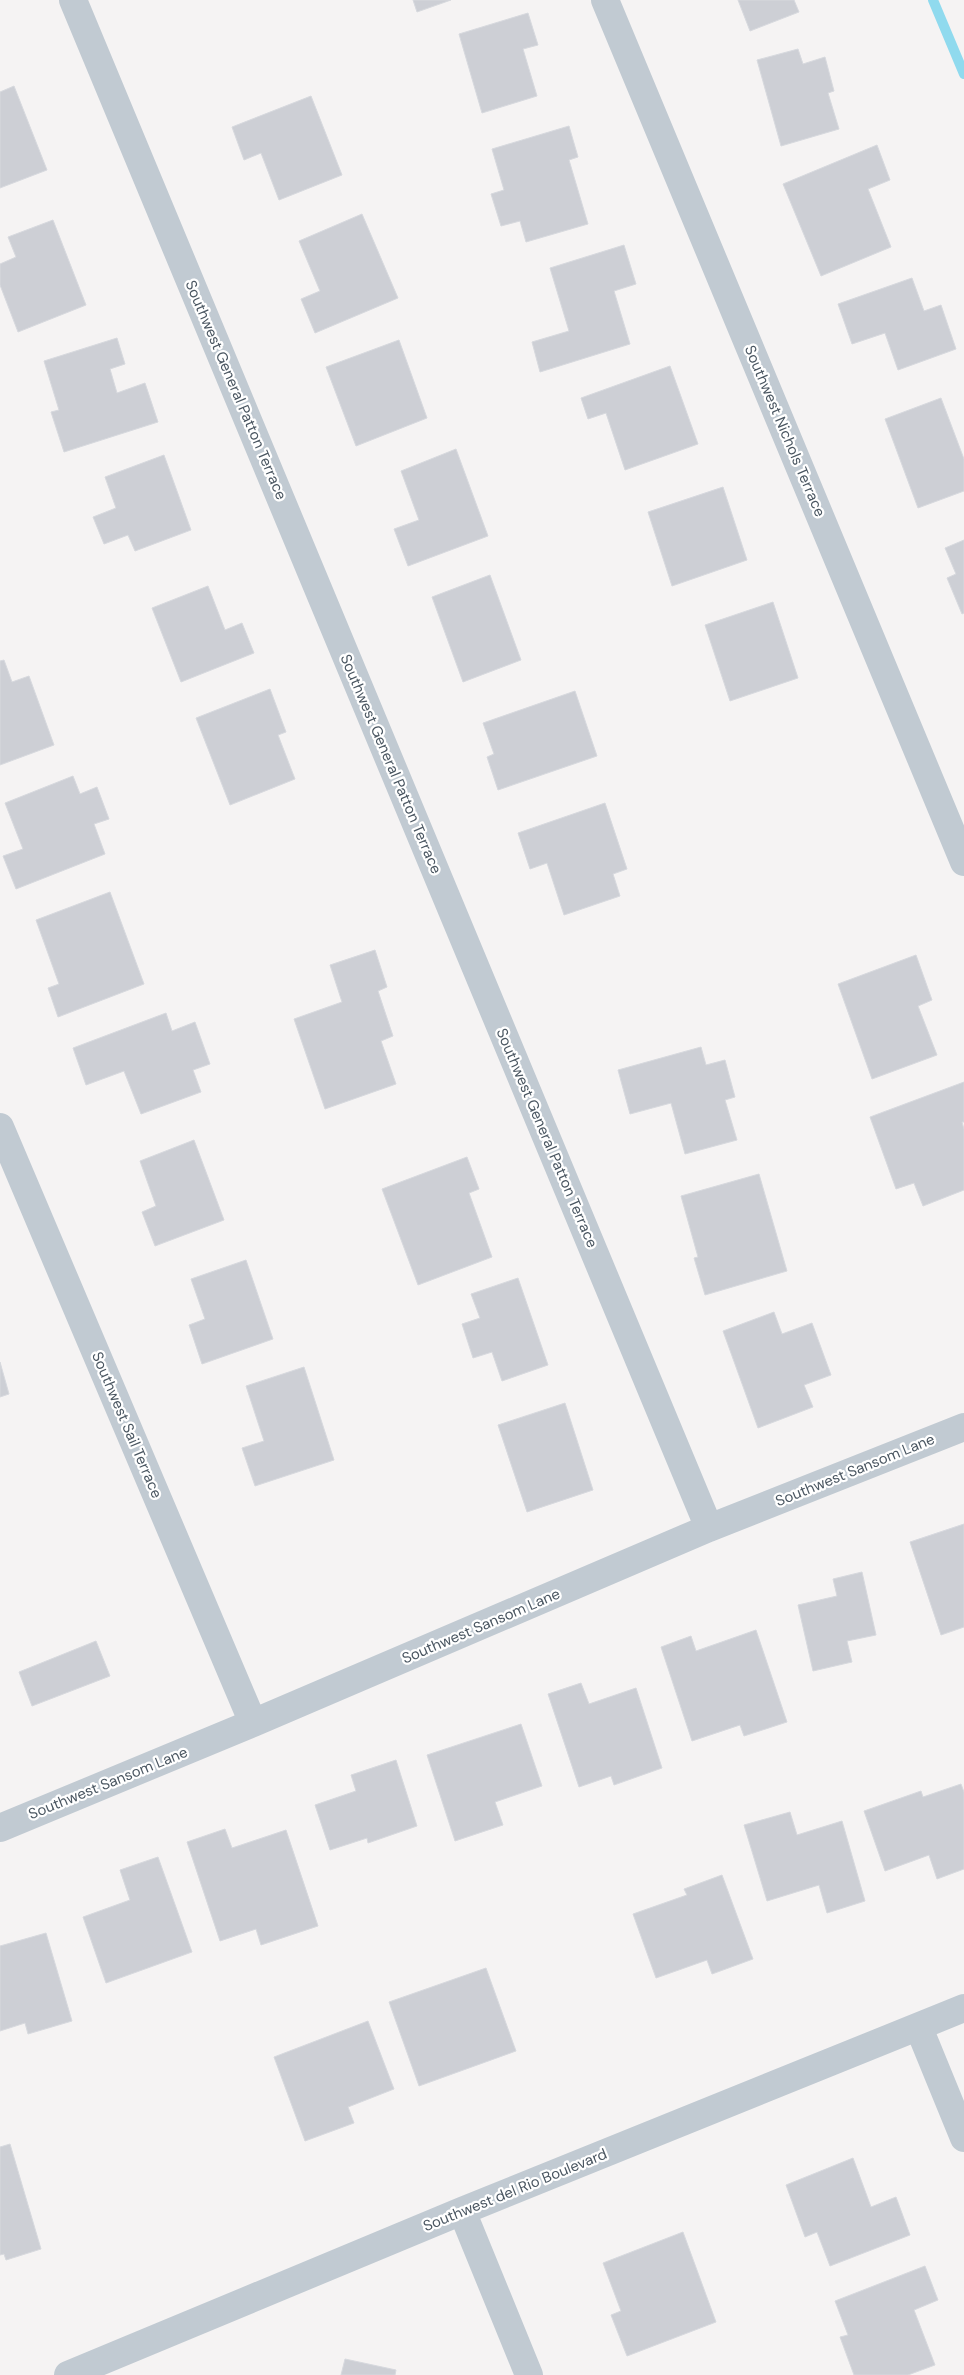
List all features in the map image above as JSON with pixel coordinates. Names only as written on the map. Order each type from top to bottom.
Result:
[{"type":"street","name":"Southwest General Patton Terrace","points":[[73,0],[710,1528]]},
{"type":"street","name":"Southwest Nichols Terrace","points":[[605,0],[964,862]]},
{"type":"street","name":"Southwest Sail Terrace","points":[[0,1127],[253,1724]]},
{"type":"street","name":"Southwest Sansom Lane","points":[[0,1828],[253,1724],[710,1528],[964,1427]]},
{"type":"street","name":"Southwest del Rio Boulevard","points":[[68,2375],[462,2210],[919,2028],[964,2008]]},
{"type":"street","points":[[919,2028],[964,2138]]},
{"type":"street","points":[[462,2210],[530,2375]]},
{"type":"building","points":[[413,0],[451,0],[417,12]]},
{"type":"building","points":[[738,0],[794,0],[799,12],[750,31]]},
{"type":"building","points":[[528,13],[538,45],[523,49],[537,96],[482,113],[459,34]]},
{"type":"building","points":[[798,49],[803,64],[825,57],[834,91],[828,93],[839,129],[781,146],[757,60]]},
{"type":"building","points":[[14,86],[47,170],[0,188],[0,92]]},
{"type":"building","points":[[311,96],[342,175],[279,200],[261,153],[244,160],[232,127]]},
{"type":"building","points":[[569,126],[578,157],[569,160],[588,224],[526,242],[520,221],[501,226],[491,194],[504,190],[492,149]]},
{"type":"building","points":[[877,145],[890,180],[868,189],[891,247],[821,276],[783,184]]},
{"type":"building","points":[[362,214],[398,298],[315,333],[301,299],[320,291],[299,241]]},
{"type":"building","points":[[53,220],[86,305],[18,332],[0,285],[0,264],[16,257],[8,237]]},
{"type":"building","points":[[624,245],[636,284],[614,291],[630,344],[540,372],[532,342],[569,331],[550,268]]},
{"type":"building","points":[[912,278],[924,311],[941,305],[956,349],[898,370],[885,333],[852,344],[838,304]]},
{"type":"building","points":[[117,338],[125,364],[110,369],[117,393],[145,383],[158,422],[64,452],[51,412],[59,410],[44,361]]},
{"type":"building","points":[[399,340],[427,418],[356,446],[326,367]]},
{"type":"building","points":[[670,366],[698,444],[625,470],[606,413],[588,419],[581,398]]},
{"type":"building","points":[[941,398],[964,459],[964,491],[918,508],[885,419]]},
{"type":"building","points":[[456,449],[488,536],[408,566],[394,529],[419,520],[401,471]]},
{"type":"building","points":[[164,455],[191,530],[135,551],[128,535],[104,544],[93,517],[116,508],[105,477]]},
{"type":"building","points":[[723,487],[747,560],[672,586],[648,512]]},
{"type":"building","points":[[964,540],[964,613],[962,614],[947,578],[956,574],[945,548]]},
{"type":"building","points":[[490,575],[521,660],[463,682],[432,597]]},
{"type":"building","points":[[208,586],[225,630],[242,623],[254,653],[181,682],[152,608]]},
{"type":"building","points":[[773,602],[798,678],[730,701],[705,625]]},
{"type":"building","points":[[4,660],[12,682],[29,676],[54,745],[0,765],[0,661]]},
{"type":"building","points":[[270,689],[286,732],[278,735],[295,779],[230,805],[196,718]]},
{"type":"building","points":[[575,691],[597,756],[498,790],[487,757],[494,754],[483,723]]},
{"type":"building","points":[[73,776],[80,794],[97,787],[109,819],[94,824],[105,854],[16,889],[3,856],[23,849],[5,803]]},
{"type":"building","points":[[605,803],[627,869],[613,874],[620,896],[564,915],[547,863],[530,869],[518,833]]},
{"type":"building","points":[[110,892],[144,984],[58,1017],[48,988],[59,984],[36,920]]},
{"type":"building","points":[[375,950],[387,987],[378,991],[393,1036],[381,1041],[396,1084],[325,1109],[294,1019],[342,1002],[330,965]]},
{"type":"building","points":[[916,955],[932,1000],[918,1006],[937,1055],[872,1079],[838,984]]},
{"type":"building","points":[[166,1013],[172,1031],[195,1022],[210,1064],[193,1070],[201,1092],[141,1114],[124,1071],[86,1085],[73,1048]]},
{"type":"building","points":[[701,1047],[706,1065],[725,1060],[735,1097],[725,1100],[737,1140],[685,1154],[671,1103],[630,1114],[618,1070]]},
{"type":"building","points":[[964,1082],[964,1122],[962,1122],[964,1129],[964,1190],[923,1206],[914,1183],[896,1189],[870,1117]]},
{"type":"building","points":[[194,1140],[224,1220],[155,1246],[142,1212],[156,1206],[140,1161]]},
{"type":"building","points":[[467,1157],[479,1189],[469,1193],[492,1257],[418,1285],[382,1189]]},
{"type":"building","points":[[759,1174],[787,1271],[705,1295],[694,1258],[698,1257],[681,1196]]},
{"type":"building","points":[[246,1260],[273,1339],[202,1364],[189,1325],[205,1319],[191,1279]]},
{"type":"building","points":[[518,1278],[548,1365],[502,1381],[492,1352],[473,1358],[462,1324],[480,1318],[471,1294]]},
{"type":"building","points":[[774,1312],[782,1334],[812,1323],[831,1375],[804,1385],[813,1407],[758,1428],[723,1331]]},
{"type":"building","points":[[0,1362],[9,1394],[0,1397]]},
{"type":"building","points":[[304,1367],[334,1460],[255,1486],[242,1448],[264,1441],[246,1386]]},
{"type":"building","points":[[565,1403],[593,1490],[527,1512],[498,1425]]},
{"type":"building","points":[[964,1524],[964,1627],[941,1635],[910,1542]]},
{"type":"building","points":[[862,1572],[876,1635],[847,1641],[852,1662],[813,1671],[798,1605],[837,1596],[833,1579]]},
{"type":"building","points":[[756,1630],[787,1722],[744,1736],[740,1725],[692,1741],[661,1647],[691,1636],[696,1651]]},
{"type":"building","points":[[96,1641],[110,1676],[32,1706],[19,1672]]},
{"type":"building","points":[[581,1683],[589,1704],[636,1688],[662,1768],[614,1785],[611,1776],[579,1787],[548,1694]]},
{"type":"building","points":[[521,1724],[542,1786],[495,1802],[503,1825],[455,1841],[427,1755]]},
{"type":"building","points":[[396,1760],[417,1826],[368,1843],[367,1838],[330,1850],[315,1805],[356,1791],[351,1775]]},
{"type":"building","points":[[961,1784],[964,1792],[964,1869],[937,1879],[929,1855],[885,1871],[864,1811],[921,1791],[923,1797]]},
{"type":"building","points":[[790,1812],[797,1835],[842,1821],[865,1901],[827,1913],[819,1885],[767,1901],[744,1825]]},
{"type":"building","points":[[225,1829],[232,1848],[286,1830],[318,1926],[261,1945],[256,1929],[220,1941],[187,1842]]},
{"type":"building","points":[[158,1857],[192,1952],[106,1983],[83,1917],[130,1900],[120,1870]]},
{"type":"building","points":[[722,1875],[753,1959],[712,1974],[707,1960],[656,1978],[633,1914],[687,1895],[684,1889]]},
{"type":"building","points":[[46,1933],[72,2021],[28,2034],[25,2023],[0,2031],[0,1946]]},
{"type":"building","points":[[486,1968],[516,2051],[419,2086],[389,2002]]},
{"type":"building","points":[[368,2021],[394,2089],[348,2107],[354,2123],[305,2141],[274,2057]]},
{"type":"building","points":[[10,2144],[41,2249],[6,2260],[4,2254],[0,2255],[0,2147]]},
{"type":"building","points":[[853,2158],[871,2207],[896,2197],[910,2235],[830,2266],[817,2232],[805,2237],[786,2185]]},
{"type":"building","points":[[683,2232],[716,2322],[627,2356],[611,2315],[621,2311],[603,2263]]},
{"type":"building","points":[[925,2266],[938,2300],[914,2310],[935,2365],[908,2375],[854,2375],[840,2337],[848,2335],[835,2301]]},
{"type":"building","points":[[345,2359],[396,2370],[395,2375],[341,2375]]},
{"type":"waterway","points":[[933,0],[964,74]]}]
